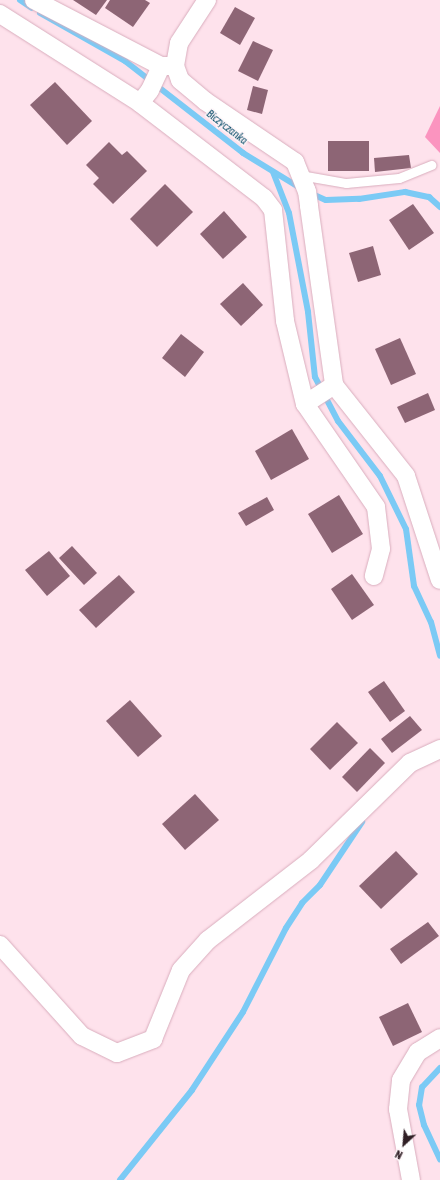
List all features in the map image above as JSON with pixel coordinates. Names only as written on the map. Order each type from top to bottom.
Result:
[{"type":"street","points":[[34,0],[157,80],[264,198],[273,210],[285,321],[305,404],[376,508],[381,549],[374,576]]},
{"type":"street","points":[[157,80],[207,0]]},
{"type":"street","points":[[0,14],[157,80],[180,80],[205,101],[295,162],[305,191],[334,384],[406,476],[440,580]]},
{"type":"street","points":[[305,404],[334,384]]},
{"type":"street","points":[[0,945],[82,1036],[118,1053],[153,1039],[181,970],[208,940],[311,860],[410,763],[438,750]]},
{"type":"street","points":[[412,1180],[398,1109],[401,1080],[418,1052],[440,1038]]},
{"type":"lane","points":[[305,191],[346,183],[399,178],[431,165]]},
{"type":"shaded area","points":[[440,106],[440,153],[425,137]]},
{"type":"building","points":[[73,0],[107,0],[96,15]]},
{"type":"building","points":[[110,0],[145,0],[150,3],[133,27],[105,8]]},
{"type":"building","points":[[235,7],[255,18],[240,45],[220,33]]},
{"type":"building","points":[[253,41],[273,50],[258,81],[238,71]]},
{"type":"building","points":[[55,82],[92,121],[67,145],[30,105]]},
{"type":"building","points":[[253,86],[268,90],[262,114],[247,110]]},
{"type":"building","points":[[328,141],[369,141],[369,171],[328,171]]},
{"type":"building","points":[[109,142],[122,155],[127,151],[147,171],[113,204],[93,184],[99,178],[86,165]]},
{"type":"building","points":[[409,155],[411,168],[375,172],[374,158]]},
{"type":"building","points":[[165,184],[193,212],[157,247],[130,219]]},
{"type":"building","points":[[413,204],[434,233],[409,250],[389,220]]},
{"type":"building","points":[[224,211],[247,237],[223,259],[200,234]]},
{"type":"building","points":[[373,246],[381,275],[358,282],[349,253]]},
{"type":"building","points":[[243,283],[263,305],[241,326],[220,304]]},
{"type":"building","points":[[181,334],[204,352],[185,377],[162,358]]},
{"type":"building","points":[[400,338],[416,374],[391,385],[375,349]]},
{"type":"building","points":[[428,393],[435,410],[405,423],[397,407]]},
{"type":"building","points":[[292,429],[309,459],[271,480],[255,451]]},
{"type":"building","points":[[339,495],[363,534],[332,553],[308,514]]},
{"type":"building","points":[[267,497],[274,510],[246,526],[238,513]]},
{"type":"building","points":[[72,546],[97,573],[84,585],[59,558]]},
{"type":"building","points":[[49,551],[70,576],[47,596],[25,570]]},
{"type":"building","points":[[352,574],[374,605],[352,620],[331,589]]},
{"type":"building","points":[[119,575],[135,592],[96,628],[79,610]]},
{"type":"building","points":[[384,681],[405,711],[390,722],[368,692]]},
{"type":"building","points":[[130,700],[162,736],[138,757],[106,721]]},
{"type":"building","points":[[410,716],[422,730],[392,753],[381,739]]},
{"type":"building","points":[[337,722],[358,743],[330,770],[310,749]]},
{"type":"building","points":[[370,748],[385,763],[357,792],[342,777]]},
{"type":"building","points":[[195,794],[219,820],[185,850],[162,824]]},
{"type":"building","points":[[396,851],[418,874],[381,909],[359,886]]},
{"type":"building","points":[[428,922],[439,936],[401,964],[390,949]]},
{"type":"building","points":[[408,1003],[422,1032],[393,1046],[379,1017]]},
{"type":"waterway","name":"Biczyczanka","points":[[20,0],[32,8]]},
{"type":"waterway","name":"Biczyczanka","points":[[40,13],[125,61],[243,153],[302,189]]},
{"type":"waterway","points":[[273,172],[289,213],[308,312],[315,377],[338,421],[380,476],[406,529],[414,586],[431,622],[440,656]]},
{"type":"waterway","name":"Biczyczanka","points":[[310,193],[326,200],[359,199],[405,192],[429,197],[440,207]]},
{"type":"waterway","points":[[120,1180],[192,1090],[243,1012],[286,928],[302,903],[320,885],[362,822]]},
{"type":"waterway","points":[[440,1068],[422,1087],[419,1105],[424,1125],[440,1159]]}]
